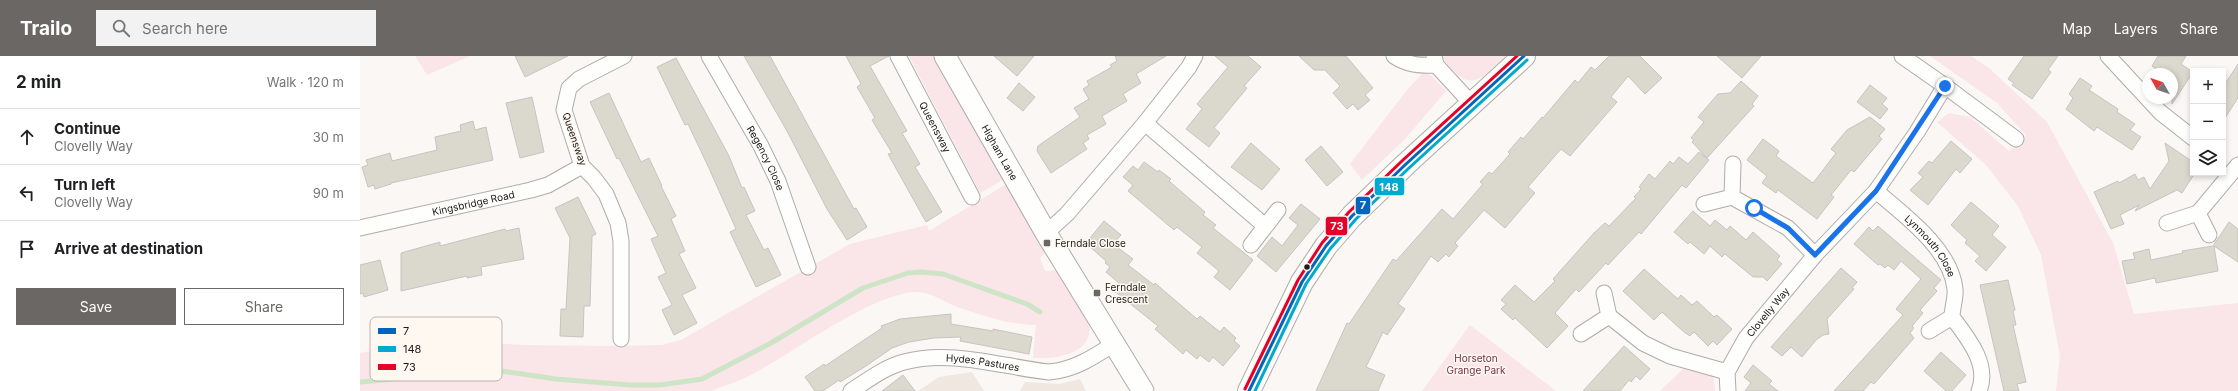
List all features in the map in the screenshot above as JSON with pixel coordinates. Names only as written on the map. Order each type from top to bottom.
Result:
[{"type":"main road","points":[[1249,391],[1302,282],[1326,246],[1352,216],[1471,103],[1524,56]]},
{"type":"street","name":"Queensway","points":[[621,340],[621,241],[618,223],[606,194],[594,178],[582,166],[564,110],[567,94],[579,79],[624,56]]},
{"type":"street","name":"Regency Close","points":[[709,56],[761,146],[778,181],[808,267]]},
{"type":"street","name":"Queensway","points":[[898,56],[972,197]]},
{"type":"street","name":"Higham Lane","points":[[945,56],[1046,232],[1143,391]]},
{"type":"street","points":[[1046,232],[1067,214],[1145,123],[1189,67],[1195,56]]},
{"type":"street","points":[[1394,56],[1405,63],[1418,66],[1435,60],[1471,103]]},
{"type":"street","points":[[1902,56],[2016,139]]},
{"type":"street","points":[[2108,56],[2160,112],[2190,136]]},
{"type":"street","name":"Clovelly Way","points":[[1727,372],[1746,338],[1815,255],[1876,191],[1945,86]]},
{"type":"street","points":[[1145,123],[1264,225]]},
{"type":"street","points":[[1732,197],[1733,164]]},
{"type":"street","name":"Kingsbridge Road","points":[[360,228],[531,190],[548,185],[582,166]]},
{"type":"street","points":[[2167,223],[2198,213],[2231,167]]},
{"type":"street","name":"Lynmouth Close","points":[[1876,191],[1928,238],[1945,261],[1955,290],[1952,316]]},
{"type":"street","points":[[1704,204],[1732,197],[1788,228],[1815,255]]},
{"type":"street","points":[[1251,245],[1264,225],[1278,210]]},
{"type":"street","points":[[2198,213],[2209,235]]},
{"type":"street","points":[[1604,293],[1609,316],[1643,343],[1670,356],[1727,372],[1728,391]]},
{"type":"street","points":[[1581,334],[1609,316]]},
{"type":"street","points":[[1929,330],[1952,316],[1974,349],[1981,367],[1979,391]]},
{"type":"street","name":"Hydes Pastures","points":[[851,391],[880,372],[903,362],[926,357],[950,357],[1049,372],[1064,371],[1078,365],[1115,343]]},
{"type":"shaded area","points":[[972,372],[984,391],[918,391],[939,377]]},
{"type":"shaded area","points":[[1080,379],[1086,391],[1020,391],[1025,382],[1059,384]]},
{"type":"green space","points":[[415,56],[470,56],[427,75]]},
{"type":"green space","points":[[909,56],[935,56],[1006,178],[980,193]]},
{"type":"green space","points":[[1441,56],[1506,56],[1480,78],[1466,80],[1459,76]]},
{"type":"green space","points":[[1930,56],[1971,56],[1990,69],[2047,122],[2113,243],[2134,314],[2238,303],[2238,391],[2056,391],[2060,356],[2041,255],[2018,206],[1986,165],[1937,122],[1949,113],[1970,117],[2009,151],[2026,135],[1997,103]]},
{"type":"green space","points":[[1424,72],[1432,76],[1446,91],[1405,139],[1362,180],[1350,164],[1407,90]]},
{"type":"green space","points":[[1008,183],[1048,250],[1040,258],[1045,271],[1060,270],[1090,321],[1090,332],[1086,341],[1072,352],[1063,355],[1033,358],[1036,325],[1006,322],[988,317],[955,306],[929,294],[918,292],[901,294],[859,311],[753,374],[711,391],[360,391],[360,353],[370,351],[370,381],[502,381],[502,344],[607,346],[662,345],[681,340],[850,244],[927,225],[929,231]]},
{"type":"green space","name":"Horseton Grange Park","points":[[1470,325],[1556,391],[1422,391]]},
{"type":"green space","points":[[1684,368],[1713,376],[1715,391],[1660,391]]},
{"type":"building","points":[[515,56],[568,56],[525,77]]},
{"type":"building","points":[[744,56],[770,56],[854,209],[856,208],[867,227],[847,240],[827,209],[787,131]]},
{"type":"building","points":[[846,56],[889,56],[870,66],[907,131],[902,133],[920,164],[915,167],[942,212],[926,222],[888,154],[892,153],[872,120],[875,118],[857,87],[861,84]]},
{"type":"building","points":[[994,56],[1034,56],[1017,76]]},
{"type":"building","points":[[1115,56],[1166,56],[1136,74],[1141,83],[1123,94],[1127,101],[1102,116],[1106,124],[1087,135],[1089,139],[1083,143],[1087,149],[1051,173],[1037,151],[1038,146],[1080,117],[1074,108],[1089,99],[1083,89],[1089,85],[1087,81],[1112,67],[1110,65],[1117,61]]},
{"type":"building","points":[[1215,56],[1248,56],[1261,67],[1244,86],[1247,88],[1214,128],[1220,133],[1209,147],[1186,129],[1202,109],[1197,104],[1228,67]]},
{"type":"building","points":[[1299,56],[1346,56],[1373,88],[1365,95],[1370,100],[1358,110],[1353,104],[1347,109],[1333,93],[1340,86],[1325,70],[1314,70]]},
{"type":"building","points":[[1609,56],[1640,56],[1662,78],[1645,94],[1628,76],[1611,97],[1617,102],[1570,156],[1561,149],[1528,187],[1535,193],[1505,228],[1484,210],[1455,243],[1458,246],[1449,257],[1446,254],[1438,262],[1431,256],[1398,304],[1405,309],[1387,335],[1383,332],[1366,367],[1385,375],[1378,391],[1316,391],[1347,323],[1349,324],[1393,259],[1396,261],[1442,209],[1453,219],[1483,184],[1480,182],[1489,172],[1492,174],[1510,154],[1508,152],[1521,137],[1523,139],[1542,117],[1543,118],[1575,80],[1578,83],[1591,67],[1595,70]]},
{"type":"building","points":[[1717,56],[1761,56],[1742,78]]},
{"type":"building","points":[[2024,56],[2058,56],[2048,70],[2051,72],[2032,99],[2012,85],[2014,83],[2008,79]]},
{"type":"building","points":[[2158,56],[2186,56],[2181,64],[2190,70],[2190,77],[2178,95],[2178,68],[2155,68],[2152,66]]},
{"type":"building","points":[[676,58],[729,156],[742,188],[744,187],[755,211],[746,215],[764,250],[768,248],[781,275],[756,287],[730,232],[736,229],[708,166],[688,124],[685,125],[657,67]]},
{"type":"building","points":[[2238,64],[2238,98],[2226,116],[2226,104],[2226,82]]},
{"type":"building","points":[[2080,78],[2092,86],[2089,90],[2118,109],[2117,112],[2135,124],[2130,130],[2141,137],[2132,150],[2097,127],[2094,131],[2066,109],[2073,98],[2069,94]]},
{"type":"building","points":[[1741,81],[1758,96],[1752,104],[1754,106],[1707,158],[1692,142],[1694,140],[1691,138],[1704,122],[1698,117],[1718,94],[1730,93]]},
{"type":"building","points":[[1019,83],[1035,97],[1023,111],[1007,98]]},
{"type":"building","points":[[1870,85],[1887,98],[1882,104],[1888,109],[1880,119],[1857,102]]},
{"type":"building","points":[[609,93],[641,162],[649,158],[676,216],[671,219],[685,251],[679,254],[696,288],[682,295],[697,323],[674,335],[662,310],[672,305],[658,277],[666,273],[651,239],[658,236],[619,158],[617,159],[590,102]]},
{"type":"building","points":[[532,97],[544,152],[520,158],[506,103]]},
{"type":"building","points":[[1870,117],[1885,129],[1879,136],[1882,139],[1854,172],[1851,170],[1831,195],[1834,197],[1817,219],[1778,190],[1776,193],[1762,183],[1767,176],[1747,160],[1763,139],[1779,151],[1776,156],[1813,183],[1836,153],[1831,149],[1847,130]]},
{"type":"building","points":[[473,121],[475,130],[486,127],[493,160],[391,183],[375,189],[374,185],[368,187],[362,167],[368,165],[366,160],[390,153],[392,161],[437,150],[435,137],[461,131],[460,125]]},
{"type":"building","points":[[1951,141],[1972,159],[1960,173],[1956,169],[1928,205],[1910,190],[1923,177],[1918,173],[1929,161],[1932,163]]},
{"type":"building","points":[[1251,143],[1280,169],[1262,190],[1231,167]]},
{"type":"building","points":[[2165,143],[2190,160],[2190,176],[2193,176],[2182,193],[2177,190],[2135,211],[2139,205],[2120,215],[2124,224],[2111,229],[2094,192],[2118,181],[2119,183],[2135,174],[2138,180],[2144,177],[2150,189],[2169,161]]},
{"type":"building","points":[[1321,146],[1343,172],[1327,186],[1305,160]]},
{"type":"building","points":[[1699,152],[1709,160],[1686,188],[1682,185],[1641,234],[1639,232],[1608,265],[1606,263],[1579,292],[1576,289],[1555,313],[1568,326],[1547,348],[1515,318],[1513,320],[1501,309],[1506,304],[1501,300],[1515,285],[1534,302],[1555,281],[1553,279],[1594,233],[1605,223],[1609,226],[1636,198],[1634,197],[1641,189],[1639,187],[1649,174],[1655,179],[1670,161],[1673,164],[1679,157],[1688,164]]},
{"type":"building","points":[[1144,162],[1158,172],[1159,170],[1171,179],[1169,181],[1205,212],[1203,215],[1216,225],[1213,228],[1253,260],[1230,290],[1214,277],[1219,271],[1197,253],[1202,247],[1177,227],[1174,230],[1128,191],[1133,185],[1123,177],[1133,166],[1138,170]]},
{"type":"building","points":[[578,197],[596,234],[592,236],[590,306],[584,306],[583,337],[560,336],[561,309],[566,309],[570,238],[555,208]]},
{"type":"building","points":[[1971,202],[1999,226],[1992,235],[2006,247],[1986,271],[1975,261],[1980,256],[1965,243],[1967,240],[1951,225]]},
{"type":"building","points":[[1301,204],[1320,219],[1276,272],[1257,256],[1272,237],[1282,246],[1298,225],[1289,218]]},
{"type":"building","points":[[1693,211],[1710,226],[1715,220],[1727,230],[1730,226],[1746,240],[1753,232],[1780,256],[1777,260],[1782,264],[1767,281],[1763,277],[1753,277],[1725,254],[1722,257],[1710,246],[1704,254],[1690,242],[1688,244],[1674,232]]},
{"type":"building","points":[[1104,221],[1121,235],[1113,244],[1133,259],[1128,265],[1154,285],[1155,283],[1197,319],[1200,316],[1220,332],[1224,327],[1236,338],[1234,341],[1240,346],[1223,366],[1213,357],[1209,362],[1200,355],[1197,359],[1186,350],[1183,354],[1155,329],[1158,326],[1113,290],[1119,283],[1106,272],[1110,267],[1105,263],[1106,261],[1090,247],[1095,242],[1090,238]]},
{"type":"building","points":[[2229,222],[2238,229],[2238,262],[2214,246],[2218,271],[2156,283],[2155,278],[2127,284],[2122,261],[2135,259],[2133,253],[2149,249],[2151,260],[2183,253],[2182,251],[2213,246]]},
{"type":"building","points":[[1878,226],[1941,280],[1934,288],[1937,291],[1920,310],[1923,313],[1912,326],[1914,328],[1910,333],[1914,338],[1874,384],[1871,382],[1863,391],[1834,391],[1903,315],[1896,309],[1921,279],[1901,261],[1894,270],[1888,265],[1885,268],[1880,264],[1878,265],[1854,244],[1869,227],[1873,231]]},
{"type":"building","points":[[519,228],[524,259],[481,267],[482,275],[467,278],[467,276],[401,291],[401,253],[440,242],[440,246],[505,229],[506,231]]},
{"type":"building","points":[[380,260],[388,290],[364,297],[363,293],[360,294],[360,265]]},
{"type":"building","points":[[1841,268],[1857,282],[1852,288],[1854,289],[1827,319],[1829,334],[1823,335],[1816,340],[1802,357],[1791,347],[1782,356],[1771,347]]},
{"type":"building","points":[[1644,269],[1678,299],[1681,295],[1692,305],[1697,301],[1714,317],[1717,315],[1732,329],[1717,345],[1713,341],[1708,346],[1694,332],[1690,336],[1684,332],[1662,312],[1654,320],[1623,291]]},
{"type":"building","points":[[2008,280],[2015,310],[2013,311],[2016,325],[2013,325],[2026,382],[2017,384],[2019,391],[2004,391],[1980,285]]},
{"type":"building","points":[[951,314],[951,324],[993,331],[993,329],[1032,337],[1029,354],[960,341],[961,337],[934,338],[909,342],[892,348],[866,366],[840,382],[839,380],[823,391],[815,391],[805,377],[824,364],[825,366],[882,328],[881,326],[900,319]]},
{"type":"building","points":[[1624,346],[1650,369],[1640,380],[1636,376],[1631,382],[1629,380],[1620,391],[1583,391]]},
{"type":"building","points":[[1941,352],[1966,375],[1952,391],[1946,391],[1924,371]]},
{"type":"building","points":[[1753,365],[1772,381],[1769,384],[1778,391],[1745,391],[1751,383],[1744,377]]},
{"type":"building","points":[[903,375],[915,391],[882,391]]},
{"type":"waterway","points":[[502,371],[556,379],[630,385],[660,385],[702,379],[771,343],[863,288],[908,273],[921,272],[943,274],[1027,304],[1040,312]]},
{"type":"waterway","points":[[360,382],[371,381]]},
{"type":"transit line","name":"73","points":[[1245,389],[1298,280],[1322,243],[1349,212],[1403,160],[1517,56]]},
{"type":"transit line","name":"7","points":[[1249,391],[1302,282],[1326,246],[1352,216],[1406,164],[1524,56]]},
{"type":"transit line","name":"148","points":[[1255,391],[1306,284],[1330,249],[1356,219],[1409,168],[1527,60]]},
{"type":"place","name":"Ferndale Close","points":[[1047,243]]},
{"type":"place","name":"Ferndale Crescent","points":[[1097,293]]},
{"type":"route","points":[[1754,208],[1788,228],[1815,255],[1876,191],[1917,132],[1945,86]]}]
